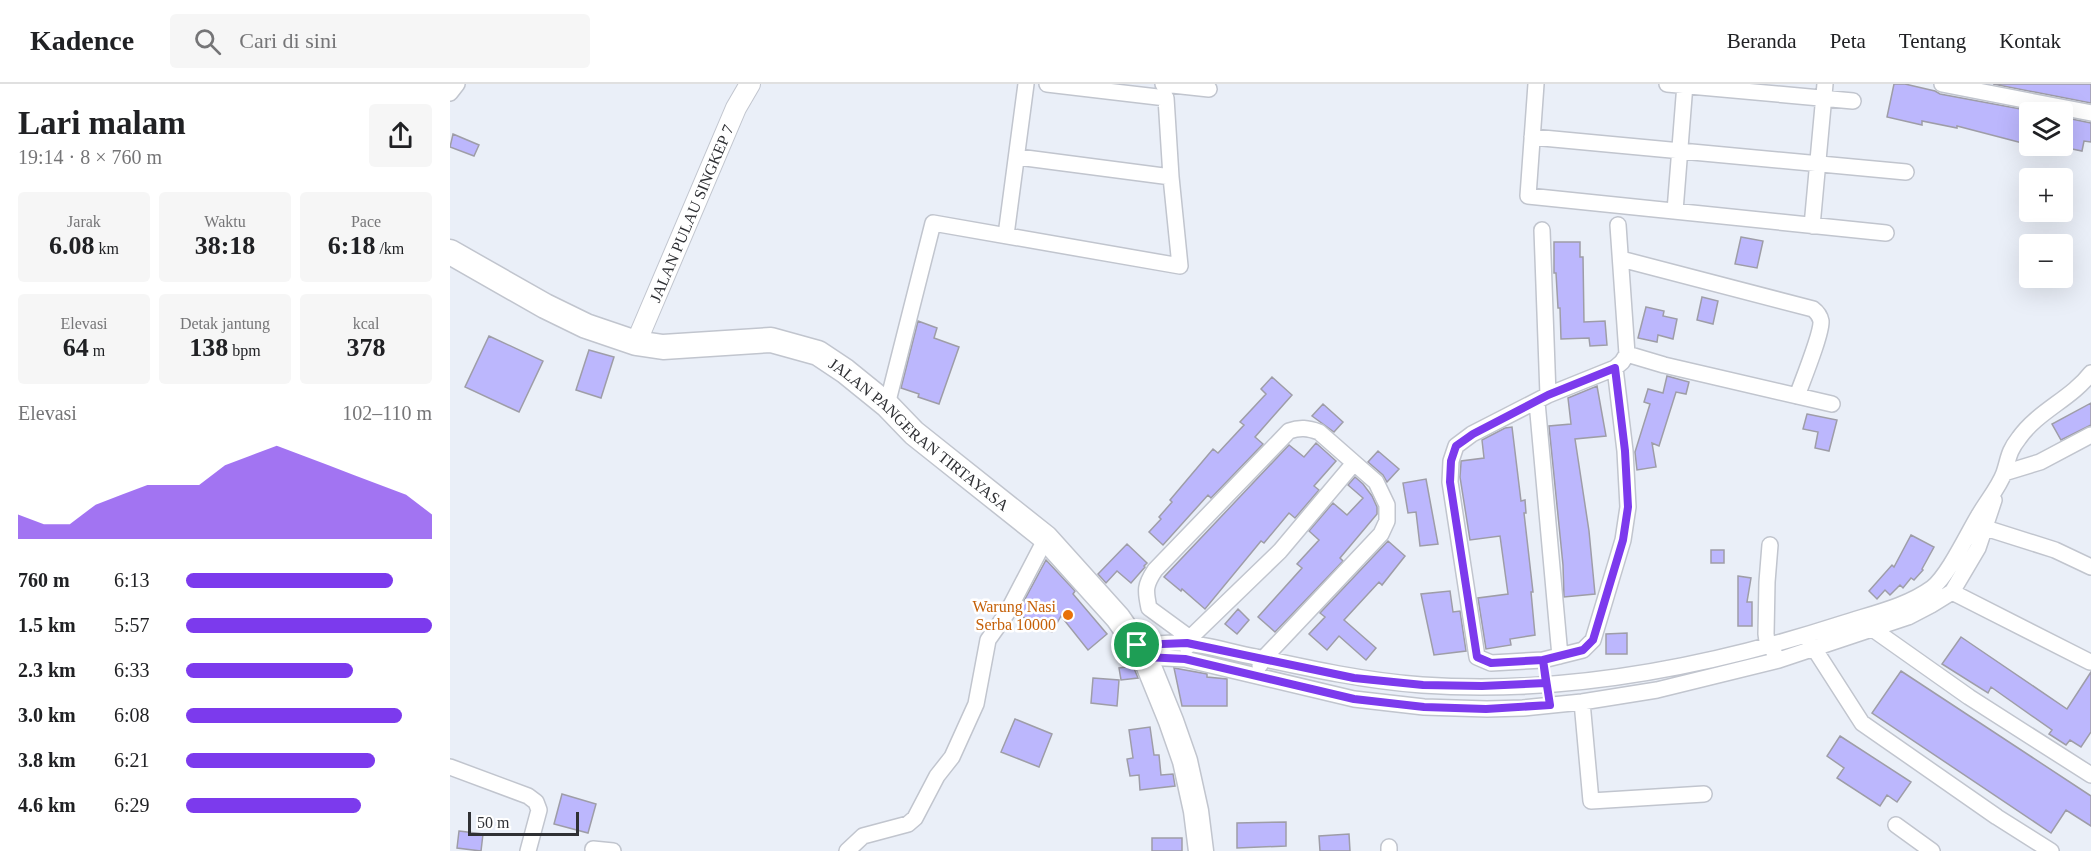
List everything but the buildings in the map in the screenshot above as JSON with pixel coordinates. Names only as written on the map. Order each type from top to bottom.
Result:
[{"type":"main road","name":"JALAN PANGERAN TIRTAYASA","points":[[450,252],[545,306],[586,326],[636,343],[663,347],[771,339],[818,353],[845,370],[914,433],[1046,538],[1114,614],[1141,651],[1167,711],[1185,761],[1196,811],[1201,851]]},
{"type":"street","points":[[450,93],[457,84]]},
{"type":"street","name":"JALAN PULAU SINGKEP 7","points":[[636,343],[732,117],[750,84]]},
{"type":"street","points":[[1006,235],[1026,84]]},
{"type":"street","points":[[886,405],[933,223],[1180,266],[1166,98],[1047,84]]},
{"type":"street","points":[[1163,84],[1209,89]]},
{"type":"street","points":[[1536,84],[1528,196],[1886,233]]},
{"type":"street","points":[[1667,84],[1824,91],[1853,102]]},
{"type":"street","points":[[1942,84],[2091,112]]},
{"type":"street","points":[[1675,211],[1685,85]]},
{"type":"street","points":[[1812,226],[1824,91]]},
{"type":"street","points":[[1532,137],[1906,172]]},
{"type":"street","points":[[1018,157],[1171,177]]},
{"type":"street","points":[[1615,368],[1625,451],[1628,507],[1623,540],[1593,640],[1583,650],[1543,660],[1491,663],[1477,657],[1450,482],[1451,461],[1456,446],[1473,434],[1542,398],[1615,368],[1622,362],[1627,354],[1618,225]]},
{"type":"street","points":[[1542,230],[1542,398],[1560,656]]},
{"type":"street","points":[[1620,259],[1813,309],[1818,313],[1821,321],[1819,332],[1797,396]]},
{"type":"street","points":[[1627,354],[1664,365],[1832,404]]},
{"type":"street","points":[[1255,674],[1263,659],[1382,534],[1387,521],[1387,505],[1376,482],[1319,432],[1308,428],[1289,431],[1155,570],[1147,582],[1146,594],[1149,608],[1187,647],[1255,674],[1365,700],[1424,707],[1506,709],[1582,702],[1657,690],[1779,660],[1858,619],[1896,607],[1934,587],[1979,526],[2002,476],[2008,453],[2030,424],[2066,398],[2091,373]]},
{"type":"street","points":[[2002,476],[2040,462],[2091,435]]},
{"type":"street","points":[[1187,647],[1280,551],[1354,463]]},
{"type":"street","points":[[1979,526],[2055,550],[2091,567]]},
{"type":"street","points":[[1141,651],[1187,647],[1367,679],[1423,685],[1505,686],[1647,673],[1770,645],[1810,642],[1908,617],[1952,592],[1978,548],[1979,526]]},
{"type":"street","points":[[847,851],[863,836],[908,824],[915,818],[937,776],[952,757],[972,713],[988,640],[1007,612],[1046,538]]},
{"type":"street","points":[[1770,545],[1766,634],[1779,660]]},
{"type":"street","points":[[1952,592],[2091,662]]},
{"type":"street","points":[[1858,619],[1969,697],[2091,775]]},
{"type":"street","points":[[1810,642],[1862,723],[2050,851]]},
{"type":"street","points":[[1543,660],[1550,705]]},
{"type":"street","points":[[1365,700],[1367,679]]},
{"type":"street","points":[[1505,686],[1506,709]]},
{"type":"street","points":[[1582,702],[1591,801],[1704,794]]},
{"type":"street","points":[[450,767],[528,796],[536,802],[539,810],[528,851]]},
{"type":"street","points":[[1896,825],[1918,846],[1932,851]]},
{"type":"street","points":[[593,849],[613,851]]},
{"type":"place","name":"Warung Nasi Serba 10000","points":[[1068,615]]},
{"type":"route","points":[[1137,645],[1145,657],[1185,659],[1354,699],[1424,707],[1486,709],[1550,705],[1543,660],[1491,663],[1477,657],[1450,482],[1451,461],[1456,446],[1473,434],[1562,388],[1615,368],[1625,451],[1628,507],[1623,540],[1593,640],[1583,650],[1543,660],[1546,683],[1520,686],[1423,685],[1354,678],[1187,643],[1137,645]]}]
